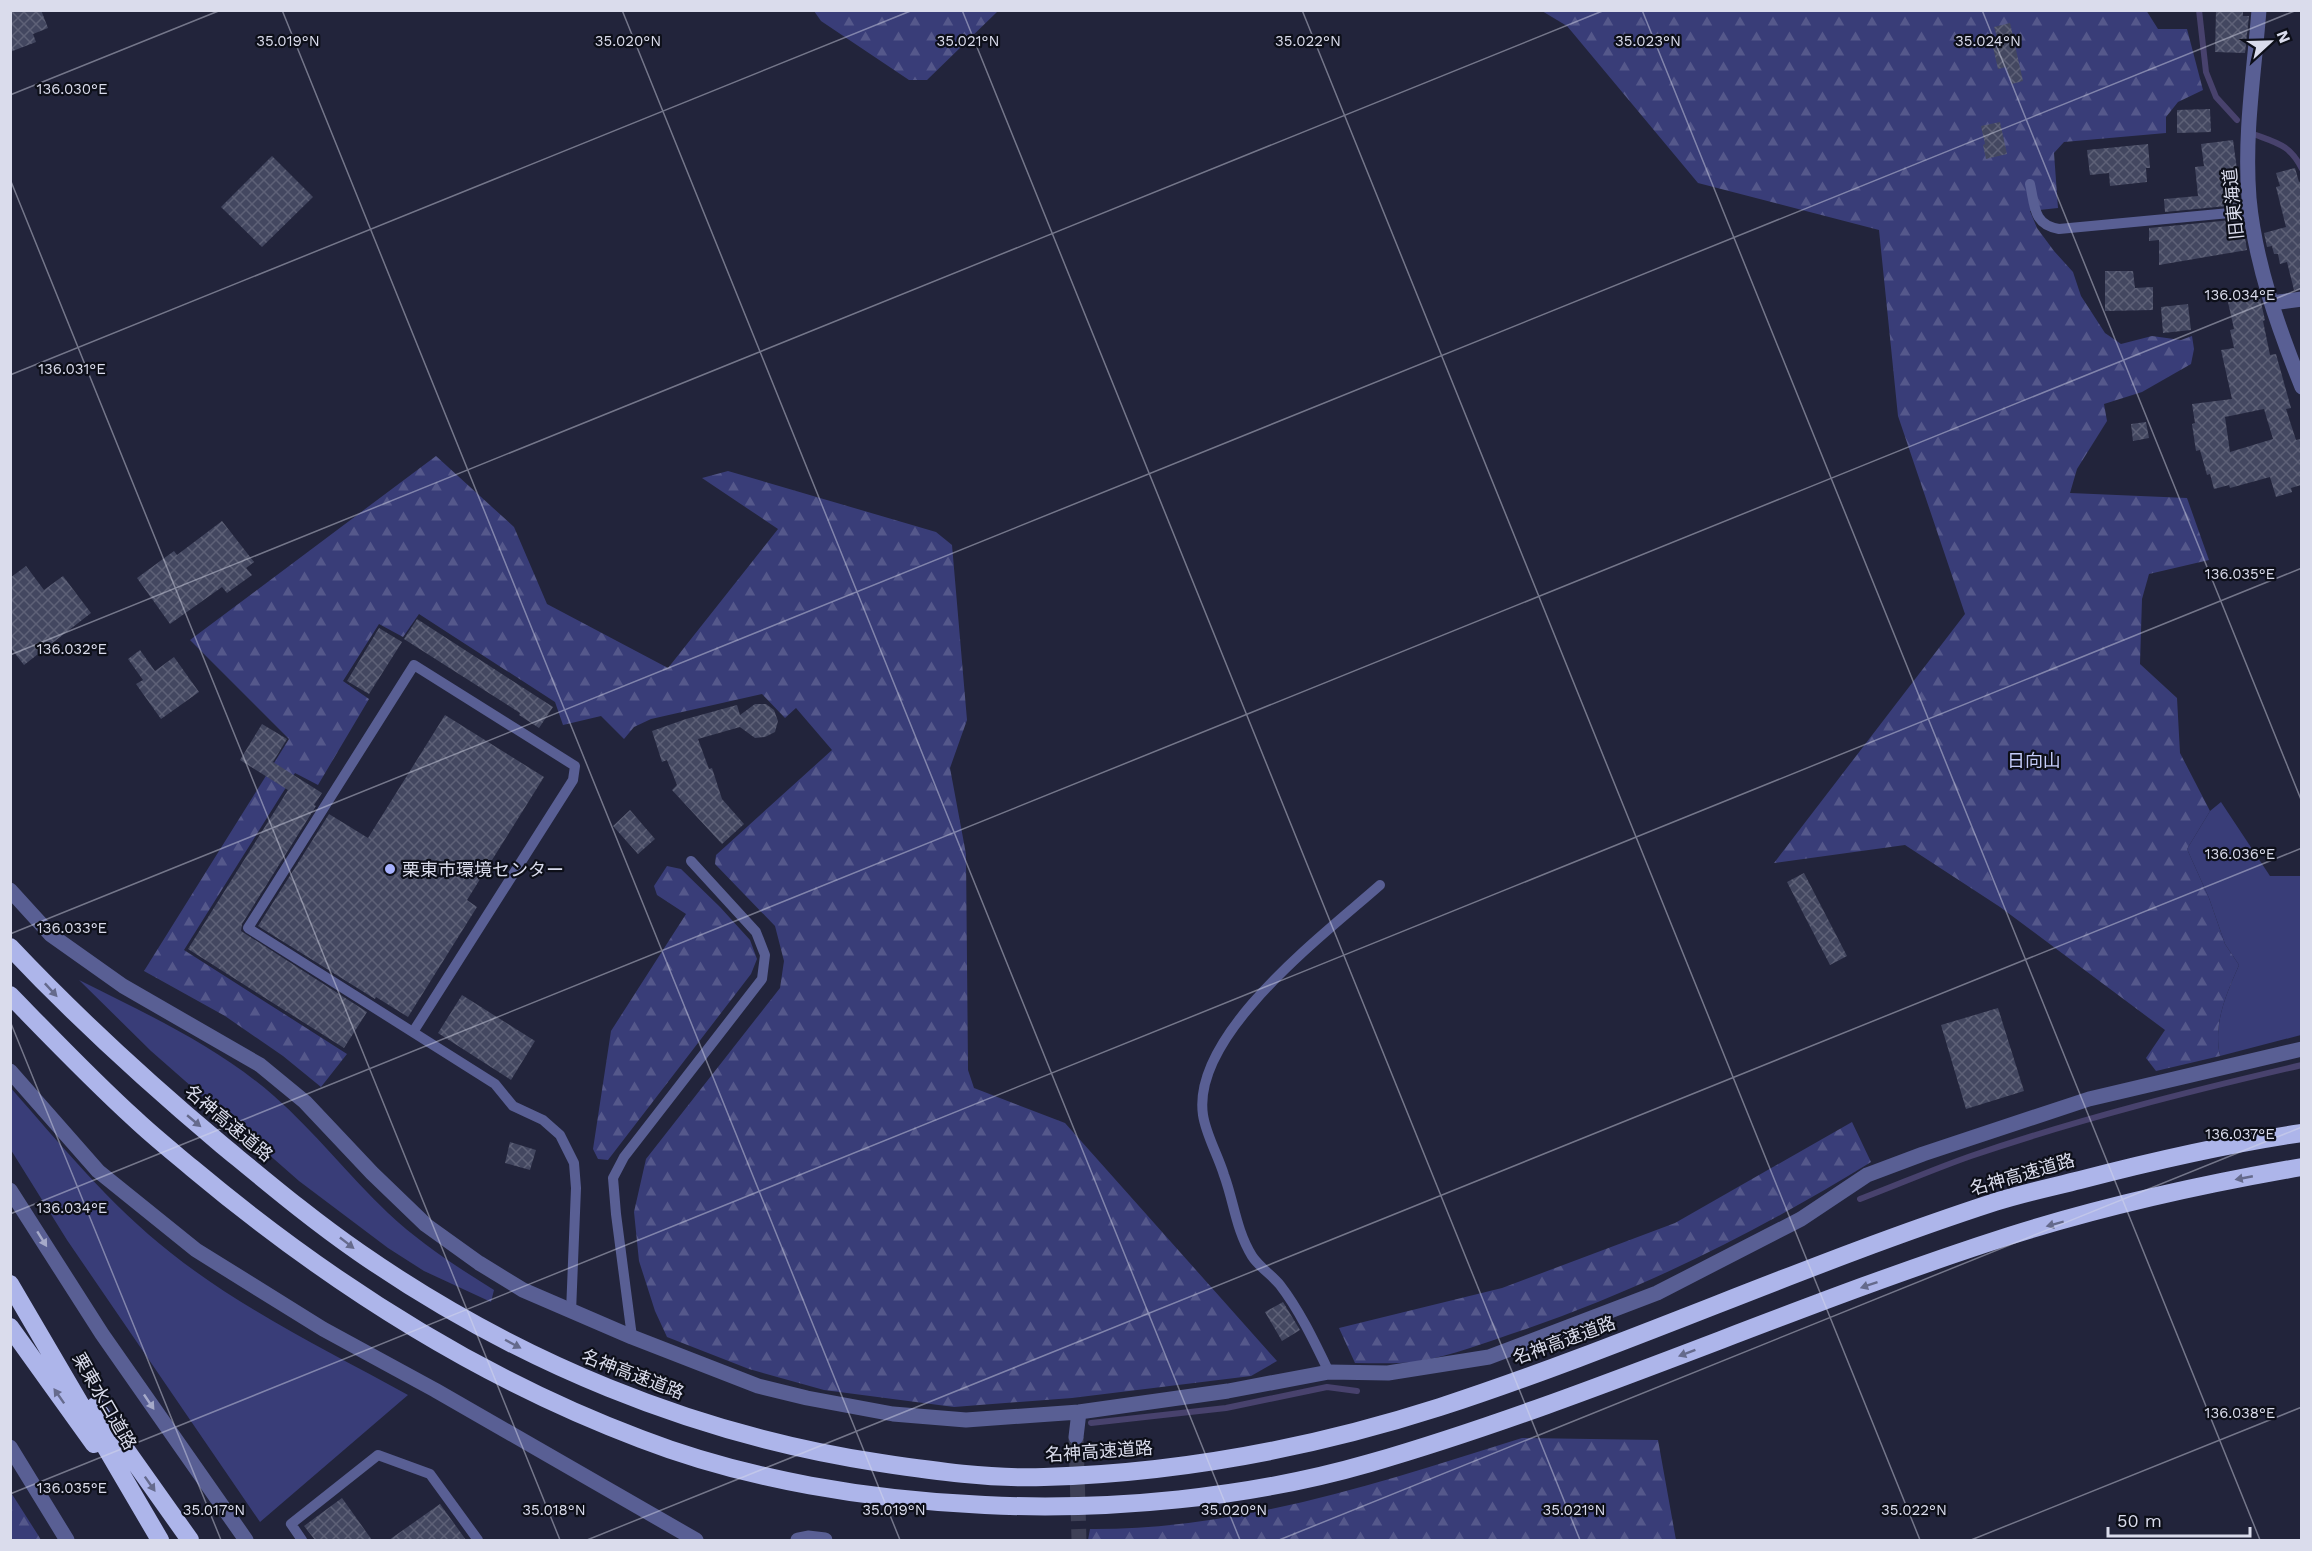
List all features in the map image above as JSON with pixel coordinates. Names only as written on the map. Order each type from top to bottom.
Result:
[{"type":"highway","name":"名神高速道路","points":[[10,947],[68,1008],[136,1071],[259,1176],[359,1253],[453,1312],[552,1364],[654,1407],[765,1440],[843,1458],[946,1473],[1039,1477],[1137,1471],[1244,1456],[1353,1432],[1441,1406],[1531,1375],[1627,1340],[1848,1253],[2001,1200],[2164,1158],[2301,1133]]},
{"type":"highway","points":[[10,995],[136,1121],[237,1206],[339,1281],[435,1342],[542,1398],[645,1441],[747,1472],[843,1491],[944,1503],[1043,1508],[1141,1503],[1251,1489],[1362,1465],[1463,1434],[1859,1288],[2012,1235],[2172,1192],[2301,1167]]},
{"type":"highway","points":[[15,1291],[190,1540]]},
{"type":"highway","name":"栗東水口道路","points":[[15,1291],[160,1540]]},
{"type":"highway","points":[[10,1327],[72,1415],[144,1510]]},
{"type":"street","name":"旧東海道","points":[[2259,10],[2248,118],[2251,211],[2262,272],[2301,387]]},
{"type":"street","points":[[2272,303],[2301,299]]},
{"type":"street","points":[[10,890],[51,935],[123,986],[261,1065],[305,1102],[372,1173],[426,1225],[479,1263],[523,1290],[632,1337],[758,1386],[893,1414],[966,1420],[1079,1412],[1240,1389],[1329,1372],[1388,1373],[1489,1357],[1657,1293],[1801,1219],[1867,1175],[1900,1162],[1996,1128],[2089,1100],[2301,1049]]},
{"type":"street","points":[[10,1071],[98,1171],[196,1250],[322,1329],[435,1390],[696,1540]]},
{"type":"street","points":[[10,1190],[102,1334],[246,1540]]},
{"type":"street","points":[[1076,1437],[1079,1412]]},
{"type":"street","points":[[10,1447],[67,1540]]},
{"type":"street","points":[[798,1540],[808,1538],[825,1540]]},
{"type":"lane","points":[[2030,184],[2038,219],[2049,228],[2059,229],[2251,211]]},
{"type":"lane","points":[[413,1032],[573,780],[575,766],[414,665],[248,928],[495,1084],[513,1106],[543,1120],[560,1135],[574,1163],[576,1188],[571,1311]]},
{"type":"lane","points":[[632,1337],[613,1178],[624,1157],[762,979],[765,955],[756,932],[691,861]]},
{"type":"lane","points":[[1329,1372],[1280,1285],[1253,1258],[1240,1234],[1225,1175],[1203,1114],[1205,1078],[1218,1047],[1274,978],[1380,885]]},
{"type":"lane","points":[[303,1540],[291,1524],[378,1455],[430,1474],[478,1540]]},
{"type":"green space","name":"日向山","points":[[2146,10],[2158,29],[2187,29],[2203,90],[2178,102],[2166,117],[2166,133],[2064,142],[2054,153],[2058,208],[2030,211],[2037,228],[2073,272],[2081,296],[2105,333],[2121,344],[2152,336],[2181,340],[2192,336],[2194,349],[2191,364],[2142,392],[2104,404],[2107,421],[2077,469],[2070,493],[2187,498],[2209,560],[2149,574],[2142,599],[2140,664],[2177,698],[2180,753],[2210,811],[2187,849],[2209,898],[2225,944],[2239,965],[2222,1009],[2218,1032],[2220,1056],[2156,1071],[2146,1058],[2165,1030],[2000,907],[1905,845],[1774,863],[1965,614],[1898,416],[1879,230],[1698,183],[1567,26],[1542,11]]},
{"type":"green space","points":[[814,11],[998,11],[927,80],[909,80],[821,21]]},
{"type":"green space","points":[[436,456],[514,527],[547,604],[668,668],[778,529],[702,478],[728,471],[936,532],[952,545],[967,720],[950,768],[966,854],[968,1070],[974,1088],[1065,1123],[1277,1361],[1251,1376],[1072,1398],[954,1407],[824,1390],[749,1369],[667,1337],[655,1311],[639,1261],[634,1212],[646,1159],[780,988],[784,961],[775,926],[715,864],[716,855],[832,750],[796,708],[785,718],[762,694],[651,719],[634,727],[624,739],[601,716],[563,725],[555,702],[419,614],[403,637],[379,624],[343,681],[369,699],[318,785],[295,773],[184,950],[347,1054],[321,1087],[283,1056],[225,1016],[144,971],[289,739],[190,640]]},
{"type":"green space","points":[[2221,802],[2270,876],[2301,876],[2301,1035],[2220,1056],[2218,1032],[2222,1009],[2239,965],[2225,944],[2209,898],[2187,849],[2210,811]]},
{"type":"green space","points":[[667,866],[681,869],[720,907],[750,940],[757,959],[751,974],[608,1160],[598,1159],[593,1149],[611,1031],[686,914],[657,895],[654,886]]},
{"type":"green space","points":[[79,980],[205,1046],[252,1078],[289,1110],[373,1199],[400,1224],[439,1254],[494,1290],[491,1302],[424,1271],[388,1248],[299,1181],[151,1051]]},
{"type":"green space","points":[[10,1087],[107,1195],[171,1253],[227,1293],[257,1311],[408,1395],[260,1522],[67,1240],[11,1150]]},
{"type":"green space","points":[[1852,1122],[1871,1162],[1745,1234],[1613,1296],[1483,1344],[1414,1362],[1355,1363],[1339,1328],[1502,1288],[1675,1223]]},
{"type":"green space","points":[[1522,1438],[1658,1440],[1676,1540],[1088,1540],[1090,1529],[1146,1527],[1201,1521],[1309,1500],[1416,1471]]},
{"type":"green space","points":[[10,1491],[38,1535],[41,1540],[11,1540]]},
{"type":"building","points":[[10,10],[41,10],[48,28],[33,34],[36,42],[10,52]]},
{"type":"building","points":[[2216,10],[2243,10],[2243,16],[2249,16],[2245,53],[2215,52]]},
{"type":"building","points":[[2010,23],[2023,81],[2012,84],[2006,67],[1998,69],[1993,47],[2000,46],[1994,27]]},
{"type":"building","points":[[2210,109],[2211,132],[2177,133],[2177,110]]},
{"type":"building","points":[[2000,122],[2007,154],[1986,159],[1981,126]]},
{"type":"building","points":[[2233,140],[2238,177],[2234,177],[2237,205],[2165,212],[2164,199],[2198,196],[2195,167],[2204,166],[2201,144]]},
{"type":"building","points":[[2148,144],[2150,168],[2146,168],[2147,182],[2110,186],[2109,173],[2090,175],[2087,150]]},
{"type":"building","points":[[272,156],[313,197],[262,247],[221,207]]},
{"type":"building","points":[[2295,168],[2299,182],[2301,181],[2301,289],[2294,290],[2287,262],[2280,264],[2278,254],[2274,254],[2272,246],[2267,247],[2264,233],[2286,227],[2276,187],[2280,186],[2276,173]]},
{"type":"building","points":[[2242,219],[2247,250],[2159,265],[2159,240],[2149,241],[2149,228]]},
{"type":"building","points":[[2105,271],[2133,271],[2135,288],[2153,287],[2153,310],[2105,311]]},
{"type":"building","points":[[2260,298],[2270,355],[2276,354],[2291,408],[2286,409],[2296,440],[2301,439],[2301,485],[2291,488],[2292,492],[2276,497],[2270,477],[2230,488],[2229,485],[2214,489],[2210,474],[2207,475],[2200,450],[2196,451],[2192,404],[2232,399],[2221,350],[2234,348],[2230,330],[2234,329],[2228,302]],"holes":[[[2264,409],[2273,439],[2230,452],[2225,417]]]},
{"type":"building","points":[[2188,304],[2191,330],[2163,333],[2161,307]]},
{"type":"building","points":[[2146,422],[2149,438],[2133,441],[2131,424]]},
{"type":"building","points":[[222,521],[254,562],[246,568],[252,575],[227,593],[222,587],[170,624],[137,578],[174,551],[177,555]]},
{"type":"building","points":[[26,566],[44,590],[63,576],[91,613],[24,665],[10,647],[10,578]]},
{"type":"building","points":[[417,619],[553,707],[539,728],[519,715],[520,713],[404,639]]},
{"type":"building","points":[[379,628],[402,642],[369,694],[347,681]]},
{"type":"building","points":[[140,650],[155,671],[174,657],[199,692],[161,719],[136,684],[143,680],[128,659]]},
{"type":"building","points":[[755,704],[766,704],[774,710],[778,721],[775,732],[765,737],[755,738],[740,727],[698,739],[709,769],[712,768],[722,799],[744,824],[722,844],[672,790],[677,785],[667,760],[662,762],[652,731],[737,705],[740,715]]},
{"type":"building","name":"栗東市環境センター","points":[[445,715],[544,777],[467,900],[477,907],[408,1017],[258,926],[329,814],[368,838]]},
{"type":"building","points":[[262,724],[287,739],[273,762],[322,793],[242,924],[241,931],[367,1012],[344,1048],[188,949],[288,790],[240,760]]},
{"type":"building","points":[[630,810],[655,839],[638,854],[613,826]]},
{"type":"building","points":[[1804,873],[1847,956],[1830,965],[1787,882]]},
{"type":"building","points":[[462,995],[535,1041],[511,1080],[438,1033]]},
{"type":"building","points":[[1998,1008],[2024,1091],[1966,1109],[1941,1025]]},
{"type":"building","points":[[510,1142],[536,1150],[530,1170],[505,1163]]},
{"type":"building","points":[[1283,1302],[1300,1330],[1282,1341],[1265,1312]]},
{"type":"building","points":[[342,1498],[372,1540],[315,1540],[304,1526]]},
{"type":"building","points":[[440,1504],[466,1540],[389,1540]]},
{"type":"waterway","points":[[2199,10],[2206,72],[2216,97],[2237,120]]},
{"type":"waterway","points":[[2256,135],[2288,150],[2302,169]]},
{"type":"waterway","points":[[1860,1199],[1943,1166],[2053,1130],[2177,1095],[2302,1065]]},
{"type":"waterway","points":[[1091,1423],[1226,1408],[1327,1387],[1357,1391]]},
{"type":"tunnel","points":[[1076,1437],[1079,1540]]},
{"type":"place","name":"栗東市環境センター","points":[[390,869]]}]
